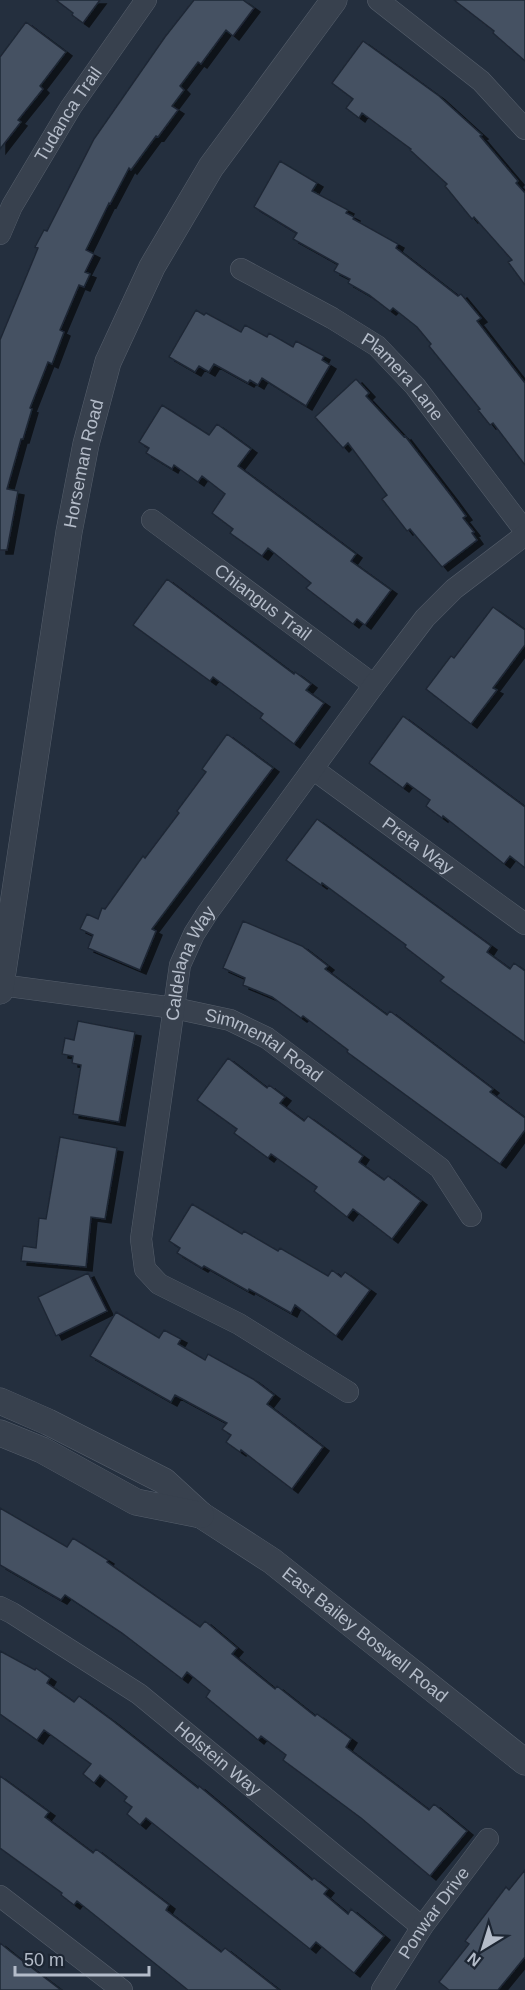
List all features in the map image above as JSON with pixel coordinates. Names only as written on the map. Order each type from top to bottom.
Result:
[{"type":"street","name":"Tudanca Trail","points":[[0,234],[12,206],[71,107],[146,0]]},
{"type":"street","name":"Horseman Road","points":[[0,991],[69,532],[86,444],[108,362],[152,267],[200,185],[334,0]]},
{"type":"street","points":[[378,0],[481,81],[525,129]]},
{"type":"street","name":"Plamera Lane","points":[[241,269],[332,318],[377,346],[415,386],[525,533]]},
{"type":"street","name":"Chiangus Trail","points":[[152,520],[374,685]]},
{"type":"street","name":"Caldelana Way","points":[[348,1392],[239,1324],[159,1284],[145,1269],[141,1239],[180,965],[194,934],[425,618],[454,589],[525,533]]},
{"type":"street","name":"Preta Way","points":[[313,769],[525,924]]},
{"type":"street","name":"Simmental Road","points":[[0,985],[174,1008],[230,1020],[267,1038],[440,1168],[471,1216]]},
{"type":"street","name":"East Bailey Boswell Road","points":[[0,1401],[48,1422],[164,1481],[201,1515],[272,1562],[525,1762]]},
{"type":"street","name":"East Bailey Boswell Road","points":[[0,1433],[42,1450],[136,1502],[201,1515]]},
{"type":"street","name":"Holstein Way","points":[[0,1607],[139,1694],[422,1927]]},
{"type":"street","name":"Ponwar Drive","points":[[382,1990],[422,1927],[488,1839]]},
{"type":"street","points":[[0,1896],[122,1990]]},
{"type":"building","points":[[56,0],[100,0],[83,23]]},
{"type":"building","points":[[194,0],[243,0],[254,8],[233,36],[226,30],[201,64],[198,62],[180,86],[184,90],[172,106],[178,110],[131,170],[129,168],[86,250],[94,254],[85,272],[90,274],[84,287],[79,285],[60,330],[64,332],[52,364],[48,362],[30,408],[32,409],[7,489],[18,491],[7,550],[0,550],[0,340],[38,248],[35,247],[44,230],[47,231],[94,139],[165,37]]},
{"type":"building","points":[[454,0],[525,0],[525,61],[493,33],[494,31]]},
{"type":"building","points":[[26,22],[66,52],[40,86],[43,89],[18,120],[21,122],[0,149],[0,57]]},
{"type":"building","points":[[363,41],[439,96],[482,135],[480,136],[518,181],[516,183],[525,193],[525,285],[508,262],[512,260],[474,217],[472,219],[445,186],[447,184],[411,149],[362,113],[359,118],[346,108],[353,99],[332,83]]},
{"type":"building","points":[[280,161],[317,183],[312,191],[348,210],[346,213],[354,217],[353,219],[398,244],[396,248],[458,296],[461,294],[481,318],[477,321],[525,383],[525,465],[493,423],[490,425],[478,410],[480,409],[429,346],[431,344],[417,327],[393,308],[390,311],[348,283],[350,279],[334,271],[338,264],[293,239],[297,233],[254,207]]},
{"type":"building","points":[[196,310],[241,332],[245,325],[267,337],[269,333],[293,347],[296,341],[324,356],[322,360],[330,365],[306,406],[262,378],[258,385],[250,380],[248,383],[214,364],[209,372],[199,366],[195,372],[169,357]]},
{"type":"building","points":[[356,379],[369,393],[366,396],[405,436],[466,516],[463,518],[474,532],[472,533],[477,540],[442,567],[410,529],[407,531],[382,499],[387,495],[348,443],[343,448],[315,417]]},
{"type":"building","points":[[162,405],[209,435],[217,424],[251,449],[238,466],[356,554],[351,561],[391,590],[365,625],[357,619],[353,624],[306,588],[311,583],[268,548],[262,556],[230,533],[233,529],[212,513],[225,494],[202,476],[198,482],[174,465],[172,469],[146,453],[149,448],[139,442]]},
{"type":"building","points":[[167,579],[294,674],[295,672],[311,684],[306,690],[324,703],[294,744],[260,718],[263,714],[213,677],[210,681],[133,625]]},
{"type":"building","points":[[493,607],[525,630],[525,645],[493,688],[497,690],[471,724],[426,689],[451,656],[454,658]]},
{"type":"building","points":[[403,716],[525,807],[525,868],[510,856],[504,864],[443,816],[442,818],[426,806],[430,800],[407,783],[403,788],[369,763]]},
{"type":"building","points":[[227,734],[273,768],[152,929],[156,931],[140,970],[88,948],[93,935],[80,929],[87,914],[98,919],[102,908],[105,909],[143,856],[145,858],[179,813],[177,811],[206,772],[202,769]]},
{"type":"building","points":[[317,819],[491,946],[487,952],[510,969],[514,963],[525,971],[525,1043],[440,981],[444,977],[405,947],[406,945],[322,883],[321,885],[286,860]]},
{"type":"building","points":[[243,921],[302,946],[328,966],[325,969],[387,1015],[390,1011],[493,1089],[490,1092],[525,1118],[525,1130],[500,1164],[347,1052],[348,1050],[303,1016],[301,1018],[272,997],[243,985],[245,978],[223,968]]},
{"type":"building","points":[[78,1021],[135,1032],[119,1122],[73,1114],[81,1065],[72,1063],[73,1056],[62,1054],[65,1038],[74,1040]]},
{"type":"building","points":[[228,1058],[267,1088],[269,1085],[285,1097],[280,1103],[304,1121],[308,1116],[363,1156],[359,1162],[384,1180],[388,1176],[421,1201],[392,1239],[353,1209],[347,1217],[314,1191],[317,1187],[271,1154],[268,1158],[234,1133],[237,1129],[197,1100]]},
{"type":"building","points":[[60,1137],[117,1148],[105,1219],[91,1217],[86,1267],[21,1261],[23,1246],[36,1248],[39,1218],[46,1219]]},
{"type":"building","points":[[192,1204],[242,1234],[244,1231],[278,1251],[280,1248],[328,1276],[332,1270],[341,1277],[345,1272],[370,1290],[336,1336],[295,1305],[291,1313],[177,1253],[180,1248],[169,1241]]},
{"type":"building","points":[[88,1273],[107,1311],[56,1336],[38,1297]]},
{"type":"building","points":[[116,1312],[159,1338],[164,1330],[181,1339],[178,1344],[205,1360],[208,1354],[253,1379],[274,1395],[267,1404],[323,1447],[292,1489],[241,1450],[240,1452],[226,1442],[231,1435],[222,1429],[227,1423],[175,1395],[171,1402],[90,1356]]},
{"type":"building","points":[[0,1508],[67,1547],[73,1538],[108,1560],[107,1562],[200,1627],[205,1621],[237,1648],[232,1654],[275,1689],[277,1686],[315,1716],[317,1714],[351,1739],[346,1747],[429,1810],[434,1804],[467,1831],[430,1876],[361,1818],[283,1760],[286,1755],[261,1736],[258,1740],[206,1697],[210,1691],[187,1672],[182,1679],[122,1633],[65,1595],[61,1600],[0,1565]]},
{"type":"building","points":[[0,1651],[35,1670],[36,1668],[50,1678],[47,1683],[74,1702],[79,1696],[113,1721],[198,1788],[199,1786],[312,1880],[314,1878],[328,1889],[324,1894],[348,1914],[351,1909],[384,1936],[354,1973],[316,1942],[310,1949],[146,1818],[140,1825],[127,1814],[132,1807],[124,1801],[127,1797],[100,1775],[94,1783],[83,1774],[91,1764],[44,1730],[37,1740],[0,1714]]},
{"type":"building","points":[[0,1776],[49,1812],[45,1817],[93,1853],[96,1849],[169,1905],[166,1910],[221,1952],[225,1948],[279,1990],[188,1990],[77,1901],[74,1905],[61,1895],[62,1893],[0,1848]]},
{"type":"building","points":[[525,1870],[525,1957],[498,1990],[449,1990],[439,1982],[469,1944],[465,1941],[506,1887],[509,1890]]},
{"type":"building","points":[[0,1943],[11,1952],[61,1990],[0,1990]]}]
